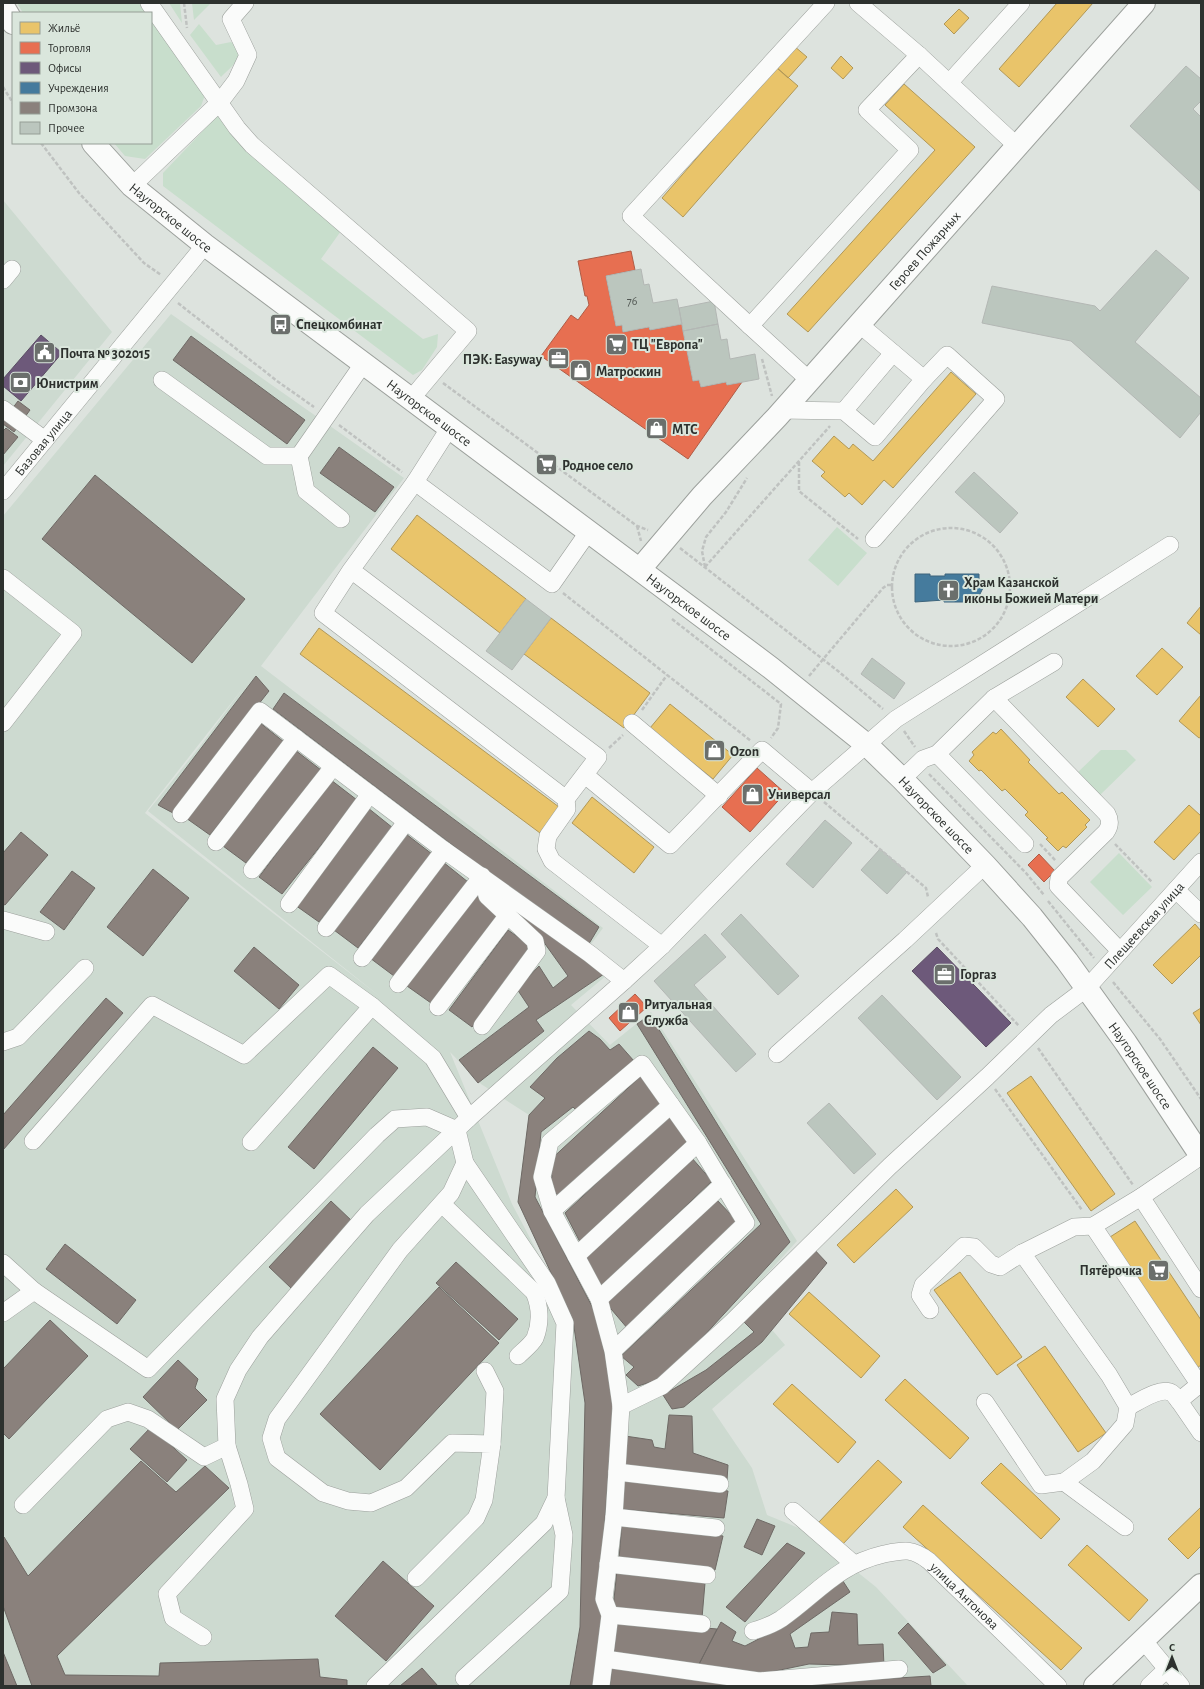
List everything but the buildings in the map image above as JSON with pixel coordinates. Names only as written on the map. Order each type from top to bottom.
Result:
[{"type":"main road","name":"Героев Пожарных","points":[[640,569],[702,496],[777,417],[781,410],[1144,3]]},
{"type":"main road","points":[[3,6],[12,21]]},
{"type":"main road","name":"Наугорское шоссе","points":[[94,144],[132,186],[205,245],[640,569],[798,689],[867,745],[985,865],[1032,917],[1087,988],[1201,1156]]},
{"type":"main road","points":[[1094,1686],[1201,1585]]},
{"type":"street","points":[[149,3],[237,128],[252,145],[468,331],[411,398]]},
{"type":"street","points":[[132,186],[220,102],[236,81],[248,55],[231,19],[245,3]]},
{"type":"street","points":[[809,380],[631,216],[826,3]]},
{"type":"street","points":[[858,3],[919,54],[1017,146]]},
{"type":"street","points":[[949,83],[1021,3]]},
{"type":"street","points":[[750,326],[910,150],[867,110],[919,54]]},
{"type":"street","name":"Базовая улица","points":[[3,491],[205,245]]},
{"type":"street","points":[[859,324],[924,379]]},
{"type":"street","points":[[844,411],[893,353]]},
{"type":"street","points":[[781,410],[844,411],[875,437],[924,379],[947,355],[996,399],[874,539]]},
{"type":"street","points":[[341,519],[306,491],[299,456],[363,364]]},
{"type":"street","points":[[162,380],[267,456],[299,456]]},
{"type":"street","points":[[3,409],[45,440]]},
{"type":"street","points":[[450,427],[415,482],[351,570],[324,612],[566,799]]},
{"type":"street","points":[[415,482],[552,584],[589,531]]},
{"type":"street","points":[[203,1637],[173,1618],[167,1594],[245,1509],[239,1484],[226,1446],[225,1399],[238,1370],[260,1336],[367,1214],[463,1124],[662,946],[812,792],[896,720],[1170,544]]},
{"type":"street","points":[[351,570],[598,757],[566,799],[567,809],[548,836],[546,849],[552,861],[662,946]]},
{"type":"street","points":[[3,578],[73,633],[3,723]]},
{"type":"street","points":[[902,779],[923,759],[937,754],[994,698],[1054,662]]},
{"type":"street","points":[[994,698],[1107,814],[1110,823],[1109,828],[1060,878],[1058,886],[1120,951]]},
{"type":"street","points":[[181,814],[260,711],[406,822],[590,954],[624,981]]},
{"type":"street","points":[[632,723],[719,796]]},
{"type":"street","points":[[216,842],[296,738]]},
{"type":"street","points":[[585,775],[670,846],[762,750],[812,792]]},
{"type":"street","points":[[937,754],[1025,844]]},
{"type":"street","points":[[252,870],[333,767]]},
{"type":"street","points":[[289,904],[370,794]]},
{"type":"street","points":[[326,928],[406,822]]},
{"type":"street","points":[[362,958],[444,850]]},
{"type":"street","name":"Плещеевская улица","points":[[621,1406],[662,1386],[731,1323],[890,1166],[987,1077],[1051,1015],[1087,988],[1201,862]]},
{"type":"street","points":[[777,1054],[932,916],[985,865]]},
{"type":"street","points":[[482,876],[487,896],[535,941],[537,951],[482,1026]]},
{"type":"street","points":[[398,984],[482,876]]},
{"type":"street","points":[[1176,890],[1201,914]]},
{"type":"street","points":[[438,1007],[508,915]]},
{"type":"street","points":[[3,920],[46,932]]},
{"type":"street","points":[[3,1042],[18,1037],[85,968]]},
{"type":"street","points":[[32,1141],[152,1005],[244,1055],[330,975],[372,1006],[433,1058],[463,1124],[465,1163],[451,1193],[400,1250],[276,1419],[271,1438],[277,1458],[323,1493],[348,1501],[371,1503],[406,1488],[452,1443],[492,1444]]},
{"type":"street","points":[[251,1142],[372,1006]]},
{"type":"street","points":[[601,1686],[610,1615],[604,1599],[614,1517],[621,1406],[613,1351],[599,1298],[552,1211],[542,1177],[550,1142],[642,1064],[698,1143],[746,1223],[613,1351]]},
{"type":"street","points":[[552,1211],[671,1105]]},
{"type":"street","points":[[3,1263],[34,1291],[148,1369],[377,1135],[395,1119],[427,1117],[463,1124]]},
{"type":"street","points":[[576,1256],[698,1143]]},
{"type":"street","points":[[930,1310],[920,1295],[923,1285],[964,1246],[974,1248],[991,1264],[1000,1268],[1022,1253],[1074,1227],[1093,1226],[1141,1197],[1201,1156]]},
{"type":"street","points":[[464,1678],[560,1591],[564,1535],[556,1498],[565,1323],[547,1283],[465,1163]]},
{"type":"street","points":[[599,1298],[723,1184]]},
{"type":"street","points":[[1141,1197],[1198,1278]]},
{"type":"street","points":[[442,1204],[534,1292],[539,1305],[538,1323],[534,1339],[518,1356]]},
{"type":"street","points":[[1093,1226],[1200,1384],[1178,1401]]},
{"type":"street","points":[[985,1402],[1041,1485],[1064,1482],[1093,1461],[1125,1424],[1128,1407],[1109,1376],[1022,1253]]},
{"type":"street","points":[[3,1313],[34,1291]]},
{"type":"street","points":[[416,1578],[476,1518],[484,1500],[492,1444],[496,1391],[485,1371]]},
{"type":"street","points":[[1128,1407],[1156,1393],[1165,1391],[1173,1394],[1201,1433]]},
{"type":"street","points":[[23,1504],[107,1419],[128,1412],[148,1419],[204,1457],[226,1446]]},
{"type":"street","points":[[617,1472],[720,1484]]},
{"type":"street","points":[[1064,1482],[1124,1527]]},
{"type":"street","points":[[375,1686],[544,1523],[556,1498]]},
{"type":"street","points":[[793,1512],[854,1564]]},
{"type":"street","points":[[614,1517],[716,1528]]},
{"type":"street","name":"улица Антонова","points":[[753,1631],[781,1619],[829,1580],[854,1564],[869,1558],[898,1552],[916,1552],[929,1562],[1058,1686]]},
{"type":"street","points":[[608,1564],[707,1575]]},
{"type":"street","points":[[610,1615],[702,1624]]},
{"type":"street","points":[[1143,1640],[1180,1686]]},
{"type":"street","points":[[605,1659],[759,1680],[899,1669]]},
{"type":"street","points":[[1149,1686],[1167,1669]]},
{"type":"path","points":[[184,3],[187,30]]},
{"type":"path","points":[[3,87],[12,101]]},
{"type":"path","points":[[42,144],[80,193],[144,263],[174,284],[179,304],[277,381],[415,482]]},
{"type":"path","points":[[748,475],[726,512],[706,537],[702,551],[705,567],[844,411]]},
{"type":"path","points":[[799,462],[799,491],[867,546],[874,539]]},
{"type":"path","points":[[952,528],[974,532],[992,544],[1005,563],[1010,585],[1006,607],[994,628],[985,636],[974,642],[950,646],[927,642],[916,636],[907,628],[895,608],[891,585],[896,563],[910,544],[929,531],[952,528]]},
{"type":"path","points":[[552,584],[762,750],[778,728],[781,704],[669,617]]},
{"type":"path","points":[[798,689],[883,588],[887,585],[891,585]]},
{"type":"path","points":[[812,792],[926,888],[938,939],[1029,1036],[1141,1197]]},
{"type":"path","points":[[1104,834],[1152,882]]},
{"type":"path","points":[[987,1077],[1093,1226]]},
{"type":"shaded area","points":[[3,200],[112,332],[3,466]]},
{"type":"shaded area","points":[[171,314],[404,478],[261,666],[603,928],[583,955],[607,975],[571,1005],[610,1045],[651,1012],[797,1241],[745,1298],[785,1345],[712,1409],[752,1468],[767,1515],[806,1531],[876,1587],[968,1686],[3,1686],[3,516]],"holes":[[[243,688],[201,745],[148,811],[383,999],[145,813]],[[450,1052],[481,1084],[529,1115],[518,1202],[567,1308],[512,1204]]]},
{"type":"green space","points":[[17,3],[140,3],[146,12],[22,12]]},
{"type":"green space","points":[[169,3],[180,3],[182,23]]},
{"type":"green space","points":[[192,3],[211,3],[194,20]]},
{"type":"green space","points":[[152,19],[205,95],[201,106],[145,159],[125,156],[115,144],[152,144]]},
{"type":"green space","points":[[199,24],[216,45],[231,42],[238,51],[238,56],[233,65],[221,77],[190,35]]},
{"type":"green space","points":[[218,115],[341,231],[321,259],[423,339],[438,334],[437,347],[422,370],[413,375],[163,186],[163,173]]},
{"type":"green space","points":[[837,527],[867,553],[838,586],[808,560]]},
{"type":"green space","points":[[1101,750],[1126,750],[1136,760],[1099,796],[1077,773]]},
{"type":"green space","points":[[1119,853],[1152,887],[1123,915],[1090,882]]},
{"type":"place","name":"Спецкомбинат","points":[[280,324]]},
{"type":"place","name":"ТЦ \"Европа\"","points":[[617,344]]},
{"type":"place","name":"Почта № 302015","points":[[45,353]]},
{"type":"place","name":"ПЭК: Easyway","points":[[558,359]]},
{"type":"place","name":"Матроскин","points":[[581,371]]},
{"type":"place","name":"Юнистрим","points":[[20,383]]},
{"type":"place","name":"МТС","points":[[657,429]]},
{"type":"place","name":"Родное село","points":[[546,465]]},
{"type":"place","name":"Храм Казанской иконы Божией Матери","points":[[949,590]]},
{"type":"place","name":"Ozon","points":[[714,751]]},
{"type":"place","name":"Универсал","points":[[753,794]]},
{"type":"place","name":"Горгаз","points":[[945,974]]},
{"type":"place","name":"Ритуальная Служба","points":[[629,1012]]},
{"type":"place","name":"Пятёрочка","points":[[1158,1270]]}]
